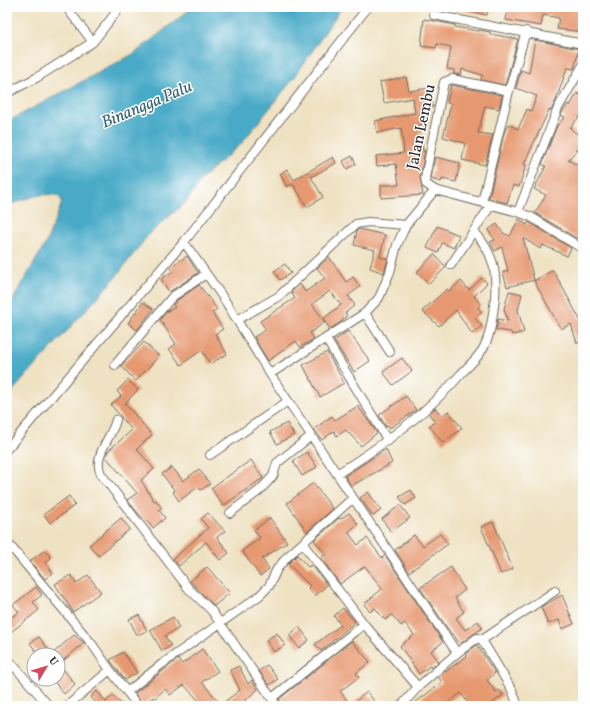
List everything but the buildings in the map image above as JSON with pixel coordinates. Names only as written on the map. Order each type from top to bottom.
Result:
[{"type":"street","points":[[66,7],[93,42]]},
{"type":"street","points":[[7,93],[36,78],[93,42],[120,7]]},
{"type":"street","points":[[7,449],[184,242],[368,7]]},
{"type":"street","points":[[434,15],[526,31],[583,44]]},
{"type":"street","points":[[482,202],[509,91],[526,31]]},
{"type":"street","points":[[518,212],[558,108],[583,65]]},
{"type":"street","name":"Jalan Lembu","points":[[509,91],[449,79],[444,82],[425,178],[426,184],[435,190],[518,212],[531,217],[583,249]]},
{"type":"street","points":[[270,374],[365,313],[382,294],[390,272],[397,245],[406,225],[435,190]]},
{"type":"street","points":[[451,265],[491,205]]},
{"type":"street","points":[[237,320],[279,296],[356,224],[368,222],[406,225]]},
{"type":"street","points":[[337,474],[388,441],[449,388],[485,346],[492,324],[496,278],[489,251],[474,231]]},
{"type":"street","points":[[184,242],[237,320],[270,374],[311,436],[457,653]]},
{"type":"street","points":[[116,365],[172,297],[206,274]]},
{"type":"street","points":[[365,313],[390,352]]},
{"type":"street","points":[[326,339],[388,441]]},
{"type":"street","points":[[210,455],[288,401]]},
{"type":"street","points":[[116,420],[114,428],[101,453],[98,466],[101,474],[189,589],[207,607],[277,706]]},
{"type":"street","points":[[230,513],[260,490],[273,476],[277,463],[311,436]]},
{"type":"street","points":[[127,692],[162,664],[220,625],[259,596],[269,586],[277,569],[302,544],[353,498]]},
{"type":"street","points":[[7,542],[92,644],[138,706]]},
{"type":"street","points":[[302,544],[364,624],[418,687]]},
{"type":"street","points":[[482,640],[555,591]]},
{"type":"street","points":[[272,698],[364,624]]},
{"type":"street","points":[[401,706],[418,687],[457,653],[477,638],[482,640],[512,690],[518,706]]},
{"type":"street","points":[[7,658],[49,706]]},
{"type":"street","points":[[67,706],[110,670]]},
{"type":"water","name":"Binangga Palu","points":[[193,7],[342,7],[294,78],[241,144],[202,178],[188,200],[149,234],[115,278],[7,397],[7,310],[47,241],[62,202],[59,196],[39,195],[7,206],[7,122],[135,53]]}]
